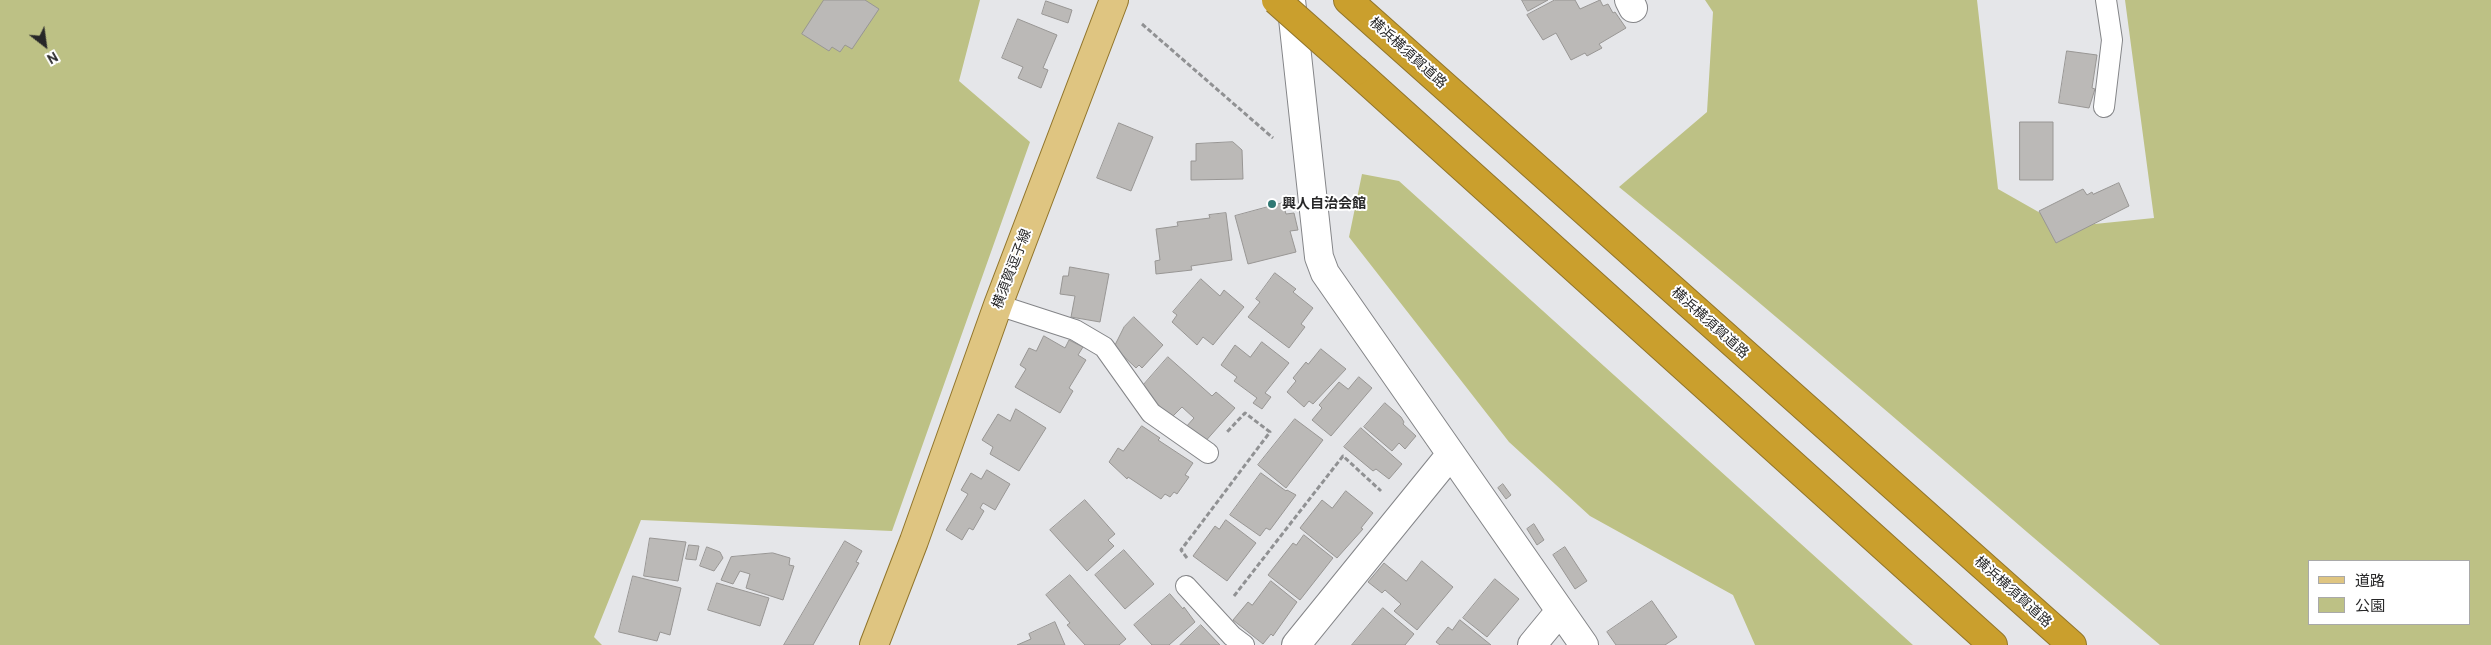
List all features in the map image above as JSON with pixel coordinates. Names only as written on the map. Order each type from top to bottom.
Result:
[{"type":"highway","points":[[1276,0],[1993,645]]},
{"type":"highway","name":"横浜横須賀道路","points":[[1351,2],[2072,645]]},
{"type":"main road","name":"横須賀逗子線","points":[[874,645],[914,541],[998,306],[1114,0]]},
{"type":"main road","name":"横須賀逗子線","points":[[855,645],[914,541]]},
{"type":"street","points":[[1291,0],[1319,257],[1325,273],[1584,645]]},
{"type":"street","points":[[1296,645],[1451,454]]},
{"type":"street","points":[[1532,645],[1560,611]]},
{"type":"lane","points":[[2104,107],[2112,40],[2106,0]]},
{"type":"lane","points":[[998,306],[1075,330],[1104,346],[1151,413],[1208,453]]},
{"type":"lane","points":[[1186,586],[1244,645]]},
{"type":"path","points":[[1142,24],[1310,169]]},
{"type":"path","points":[[1193,563],[1181,550],[1270,432],[1244,413],[1208,453]]},
{"type":"path","points":[[1216,618],[1342,456],[1404,511]]},
{"type":"green space","points":[[0,0],[980,0],[959,81],[1030,142],[892,531],[641,520],[594,637],[602,645],[0,645]]},
{"type":"green space","points":[[1705,0],[1977,0],[1998,189],[2065,227],[2154,218],[2125,0],[2491,0],[2491,645],[2160,645],[1756,300],[1619,187],[1707,112],[1713,12]]},
{"type":"green space","points":[[1362,174],[1399,181],[1913,645],[1755,645],[1733,595],[1590,516],[1509,442],[1349,237]]},
{"type":"building","points":[[824,0],[865,0],[879,9],[852,49],[845,45],[840,52],[832,47],[829,51],[802,34]]},
{"type":"building","points":[[1522,0],[1548,0],[1528,11]]},
{"type":"building","points":[[1555,0],[1575,0],[1580,9],[1600,0],[1603,6],[1608,4],[1626,28],[1599,44],[1602,48],[1587,56],[1585,53],[1571,60],[1556,33],[1543,40],[1527,15]]},
{"type":"building","points":[[1046,1],[1072,10],[1068,23],[1042,14]]},
{"type":"building","points":[[1018,19],[1057,35],[1043,68],[1048,70],[1041,88],[1018,78],[1023,67],[1002,58]]},
{"type":"building","points":[[2067,51],[2097,55],[2092,88],[2095,89],[2089,108],[2059,103]]},
{"type":"building","points":[[2020,122],[2053,122],[2053,180],[2020,180]]},
{"type":"building","points":[[1119,123],[1153,137],[1131,191],[1097,178]]},
{"type":"building","points":[[1233,142],[1242,150],[1243,179],[1191,180],[1191,161],[1196,161],[1196,144]]},
{"type":"building","points":[[2119,183],[2129,206],[2056,243],[2039,211],[2083,189],[2087,195],[2092,192],[2093,194]]},
{"type":"building","points":[[1283,203],[1286,214],[1294,213],[1298,230],[1290,231],[1296,252],[1248,264],[1235,216]]},
{"type":"building","points":[[1226,213],[1232,260],[1191,266],[1192,270],[1156,274],[1155,261],[1160,260],[1156,229],[1178,226],[1177,222],[1210,218],[1209,215]]},
{"type":"building","points":[[1070,267],[1109,274],[1100,322],[1071,317],[1075,296],[1060,294],[1063,276],[1068,276]]},
{"type":"building","points":[[1275,273],[1296,289],[1293,292],[1313,308],[1301,324],[1305,327],[1289,348],[1248,317],[1260,302],[1256,299]]},
{"type":"building","points":[[1201,279],[1220,296],[1224,290],[1244,307],[1213,345],[1203,337],[1197,345],[1172,322],[1177,315],[1173,312]]},
{"type":"building","points":[[1134,317],[1163,345],[1142,368],[1139,365],[1136,368],[1114,347],[1124,327]]},
{"type":"building","points":[[1044,336],[1065,348],[1069,340],[1083,347],[1078,355],[1086,360],[1069,388],[1073,391],[1060,413],[1015,387],[1026,369],[1020,365],[1029,348],[1036,351]]},
{"type":"building","points":[[1262,342],[1289,363],[1265,393],[1271,397],[1262,409],[1253,403],[1257,398],[1234,381],[1237,377],[1221,365],[1235,345],[1250,357]]},
{"type":"building","points":[[1321,349],[1346,369],[1313,404],[1309,401],[1304,407],[1287,392],[1296,381],[1293,378],[1306,362],[1308,364]]},
{"type":"building","points":[[1168,357],[1212,396],[1216,392],[1235,408],[1203,444],[1185,428],[1194,418],[1182,407],[1172,417],[1140,389]]},
{"type":"building","points":[[1359,377],[1372,388],[1331,436],[1312,420],[1322,408],[1319,405],[1339,382],[1348,389]]},
{"type":"building","points":[[1385,403],[1401,417],[1404,422],[1403,424],[1416,436],[1405,449],[1399,443],[1392,451],[1364,427]]},
{"type":"building","points":[[1016,409],[1046,428],[1019,471],[990,454],[993,447],[982,440],[998,414],[1010,421]]},
{"type":"building","points":[[1295,419],[1323,440],[1286,488],[1258,465]]},
{"type":"building","points":[[1142,426],[1160,438],[1158,440],[1193,463],[1185,475],[1189,477],[1177,494],[1174,492],[1170,497],[1165,494],[1161,499],[1128,477],[1127,479],[1109,462],[1118,448],[1123,451]]},
{"type":"building","points":[[1361,428],[1402,464],[1389,479],[1376,469],[1373,471],[1344,447]]},
{"type":"building","points":[[987,470],[1010,484],[995,510],[983,503],[980,508],[984,511],[973,530],[969,528],[962,540],[946,530],[968,494],[961,490],[971,473],[981,479]]},
{"type":"building","points":[[1261,473],[1286,491],[1296,495],[1270,530],[1266,528],[1260,536],[1230,515]]},
{"type":"building","points":[[1503,484],[1511,495],[1506,499],[1498,488]]},
{"type":"building","points":[[1346,491],[1373,513],[1361,528],[1363,529],[1337,558],[1300,528],[1322,500],[1332,508]]},
{"type":"building","points":[[1085,500],[1115,534],[1108,540],[1114,546],[1087,571],[1050,530]]},
{"type":"building","points":[[1226,520],[1256,543],[1227,581],[1193,556],[1215,526],[1219,529]]},
{"type":"building","points":[[1534,524],[1544,540],[1537,545],[1527,529]]},
{"type":"building","points":[[1304,535],[1333,558],[1300,600],[1268,575],[1293,543],[1296,545]]},
{"type":"building","points":[[650,538],[686,542],[678,581],[644,576]]},
{"type":"building","points":[[845,541],[862,551],[856,562],[859,563],[813,645],[784,645]]},
{"type":"building","points":[[689,545],[699,546],[696,560],[686,559]]},
{"type":"building","points":[[707,547],[720,552],[723,558],[714,571],[700,566]]},
{"type":"building","points":[[1565,547],[1587,581],[1575,589],[1553,555]]},
{"type":"building","points":[[1124,550],[1154,584],[1125,609],[1095,575]]},
{"type":"building","points":[[773,553],[790,558],[789,565],[794,566],[783,600],[746,588],[750,574],[740,571],[733,584],[721,580],[731,557]]},
{"type":"building","points":[[1422,561],[1453,587],[1417,630],[1394,611],[1401,604],[1385,590],[1382,593],[1368,582],[1384,563],[1406,581]]},
{"type":"building","points":[[1070,575],[1126,639],[1119,645],[1085,645],[1067,625],[1070,623],[1046,595]]},
{"type":"building","points":[[633,576],[681,588],[670,635],[660,632],[657,641],[619,632]]},
{"type":"building","points":[[1495,579],[1519,599],[1487,637],[1463,618]]},
{"type":"building","points":[[1271,581],[1297,602],[1273,636],[1271,634],[1263,644],[1233,620],[1248,602],[1252,605]]},
{"type":"building","points":[[717,583],[769,598],[760,626],[708,610]]},
{"type":"building","points":[[1170,594],[1183,609],[1184,607],[1195,622],[1169,645],[1152,645],[1134,625]]},
{"type":"building","points":[[1652,601],[1677,637],[1665,645],[1616,645],[1607,632]]},
{"type":"building","points":[[1383,608],[1414,634],[1405,645],[1352,645]]},
{"type":"building","points":[[1460,620],[1491,645],[1440,645],[1436,642],[1448,627],[1452,630]]},
{"type":"building","points":[[1055,622],[1065,645],[1017,645],[1031,639],[1029,634]]},
{"type":"building","points":[[1201,625],[1220,645],[1180,645]]},
{"type":"place","name":"興人自治会館","points":[[1272,204]]}]
